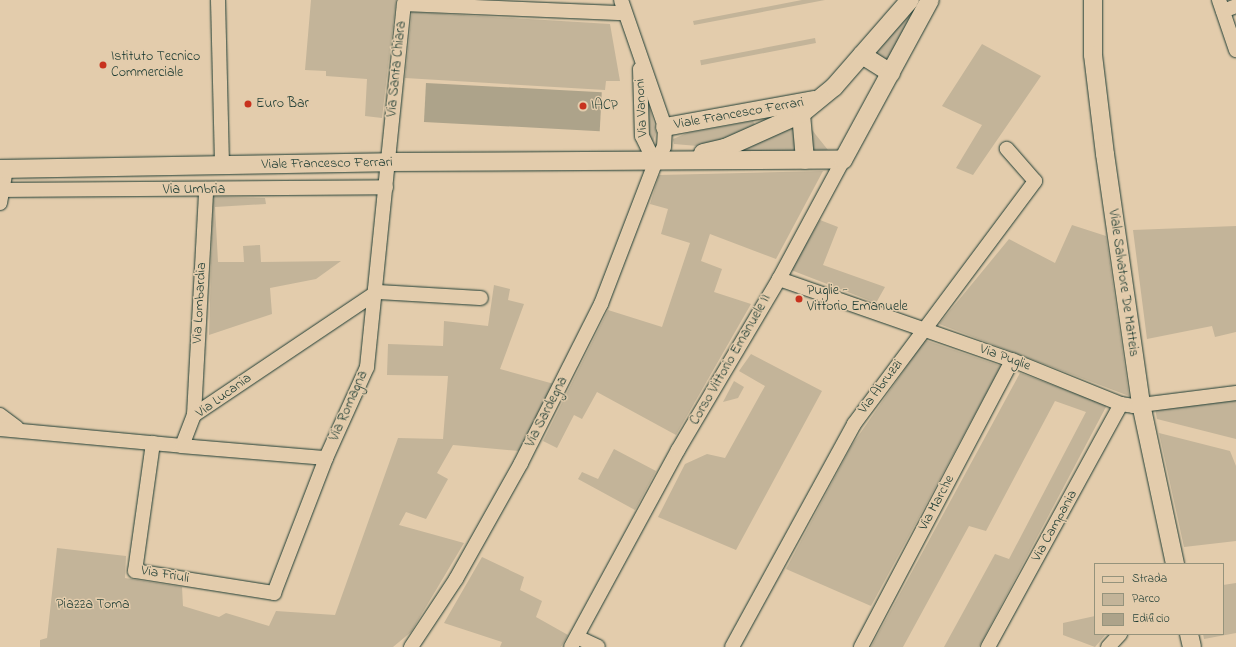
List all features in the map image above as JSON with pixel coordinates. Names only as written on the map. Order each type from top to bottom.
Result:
[{"type":"street","points":[[218,0],[222,166]]},
{"type":"street","points":[[817,100],[834,87],[910,0]]},
{"type":"street","name":"Corso Vittorio Emanuele II","points":[[574,642],[678,450],[778,278],[844,160],[930,0]]},
{"type":"street","name":"Viale Salvatore De Matteis","points":[[1093,0],[1093,55],[1104,146],[1141,404],[1175,563]]},
{"type":"street","name":"Via Santa Chiara","points":[[387,162],[404,4],[622,6]]},
{"type":"street","points":[[1236,6],[1221,5],[1236,50]]},
{"type":"street","name":"Via Vanoni","points":[[622,6],[640,63],[665,127],[664,147],[655,163]]},
{"type":"street","points":[[862,55],[891,73]]},
{"type":"street","name":"Via Vanoni","points":[[640,63],[639,97],[642,136],[655,163]]},
{"type":"street","name":"Viale Francesco Ferrari","points":[[655,163],[725,148],[801,114],[817,100]]},
{"type":"street","name":"Viale Francesco Ferrari","points":[[665,127],[817,100]]},
{"type":"street","name":"Viale Francesco Ferrari","points":[[801,114],[805,160]]},
{"type":"street","name":"Via Abruzzi","points":[[732,647],[854,424],[1035,181],[1007,149]]},
{"type":"street","name":"Viale Francesco Ferrari","points":[[3,168],[222,166],[387,162],[655,163],[844,160]]},
{"type":"street","name":"Via Romagna","points":[[274,593],[326,458],[368,367],[377,292],[387,162]]},
{"type":"street","name":"Via Sardegna","points":[[411,647],[456,579],[559,387],[601,304],[655,163]]},
{"type":"street","points":[[1,196],[3,168]]},
{"type":"street","name":"Via Umbria","points":[[1,196],[206,190],[386,187]]},
{"type":"street","name":"Via Lombardia","points":[[194,415],[206,190]]},
{"type":"street","name":"Via Puglie","points":[[778,278],[1012,360],[1121,404],[1141,404],[1236,393]]},
{"type":"street","points":[[377,292],[481,298]]},
{"type":"street","name":"Via Lucania","points":[[182,446],[194,415],[377,292]]},
{"type":"street","name":"Via Marche","points":[[861,647],[1012,360]]},
{"type":"street","name":"Via Campania","points":[[988,647],[1121,404]]},
{"type":"street","points":[[0,415],[17,428]]},
{"type":"street","points":[[0,429],[17,428],[46,435],[326,458]]},
{"type":"street","name":"Via Friuli","points":[[153,443],[135,571],[274,593]]},
{"type":"street","points":[[1108,647],[1119,635]]},
{"type":"street","points":[[1189,635],[1192,647]]},
{"type":"street","points":[[574,642],[598,647]]},
{"type":"green space","points":[[311,0],[396,0],[382,118],[365,116],[367,79],[326,76],[326,71],[305,70]]},
{"type":"green space","points":[[802,0],[825,0],[694,25],[693,21]]},
{"type":"green space","points":[[918,0],[924,0],[889,62],[875,54]]},
{"type":"green space","points":[[412,12],[610,24],[620,81],[606,81],[605,90],[405,78]]},
{"type":"green space","points":[[815,38],[816,43],[701,65],[700,60]]},
{"type":"green space","points":[[982,44],[1041,76],[973,175],[956,168],[982,125],[942,106]]},
{"type":"green space","points":[[645,87],[656,132],[653,142],[649,133]]},
{"type":"green space","points":[[753,121],[756,127],[734,138],[698,146],[674,144],[673,139],[687,133]]},
{"type":"green space","points":[[793,126],[795,152],[740,152],[748,148]]},
{"type":"green space","points":[[810,127],[816,135],[828,150],[809,151]]},
{"type":"green space","points":[[823,171],[776,259],[710,234],[701,261],[722,269],[714,292],[751,304],[676,435],[597,392],[582,419],[574,415],[557,448],[543,441],[608,310],[662,327],[690,243],[661,234],[668,209],[650,204],[659,175]]},
{"type":"green space","points":[[213,197],[265,198],[266,204],[215,207],[218,262],[244,262],[243,246],[260,245],[261,262],[341,261],[316,279],[270,288],[272,314],[209,335]]},
{"type":"green space","points":[[820,220],[838,227],[823,265],[885,287],[876,303],[791,270]]},
{"type":"green space","points":[[1072,225],[1106,236],[1129,396],[939,324],[1009,239],[1055,263]]},
{"type":"green space","points":[[1236,226],[1236,332],[1215,337],[1212,326],[1147,339],[1133,230]]},
{"type":"green space","name":"Piazza Toma","points":[[494,285],[510,289],[508,300],[524,304],[500,369],[554,384],[519,451],[453,445],[437,473],[448,479],[426,519],[406,512],[399,525],[464,543],[411,632],[393,647],[40,647],[40,640],[47,638],[57,548],[126,556],[125,578],[182,587],[183,606],[219,617],[226,613],[269,626],[276,611],[335,615],[398,438],[443,439],[448,376],[387,375],[388,344],[443,346],[444,321],[488,326]]},
{"type":"green space","points":[[925,340],[1001,366],[871,606],[786,569],[852,445]]},
{"type":"green space","points":[[751,354],[822,391],[736,550],[658,517],[685,464],[707,454],[725,458],[765,386],[739,371]]},
{"type":"green space","points":[[1020,373],[1107,405],[979,647],[944,647],[995,554],[1009,559],[1086,412],[1055,401],[986,531],[969,526],[903,647],[871,647]]},
{"type":"green space","points":[[734,381],[744,387],[738,398],[723,402]]},
{"type":"green space","points":[[1236,400],[1236,439],[1157,419],[1155,408]]},
{"type":"green space","points":[[1159,433],[1230,451],[1236,466],[1236,541],[1184,547]]},
{"type":"green space","points":[[614,449],[656,471],[635,510],[578,479],[582,472],[598,479]]},
{"type":"green space","points":[[482,557],[524,577],[520,590],[542,601],[536,617],[568,635],[561,647],[500,647],[502,642],[444,623]]},
{"type":"green space","points":[[1236,583],[1236,633],[1204,639],[1203,635],[1224,635],[1224,585]]},
{"type":"green space","points":[[1094,616],[1094,635],[1105,635],[1095,647],[1063,635],[1063,623]]},
{"type":"building","name":"IACP","points":[[426,83],[602,92],[600,131],[424,122]]},
{"type":"place","name":"Istituto Tecnico Commerciale","points":[[103,65]]},
{"type":"place","name":"Euro Bar","points":[[248,104]]},
{"type":"place","name":"IACP","points":[[583,106]]},
{"type":"place","name":"Puglie - Vittorio Emanuele","points":[[799,299]]}]
